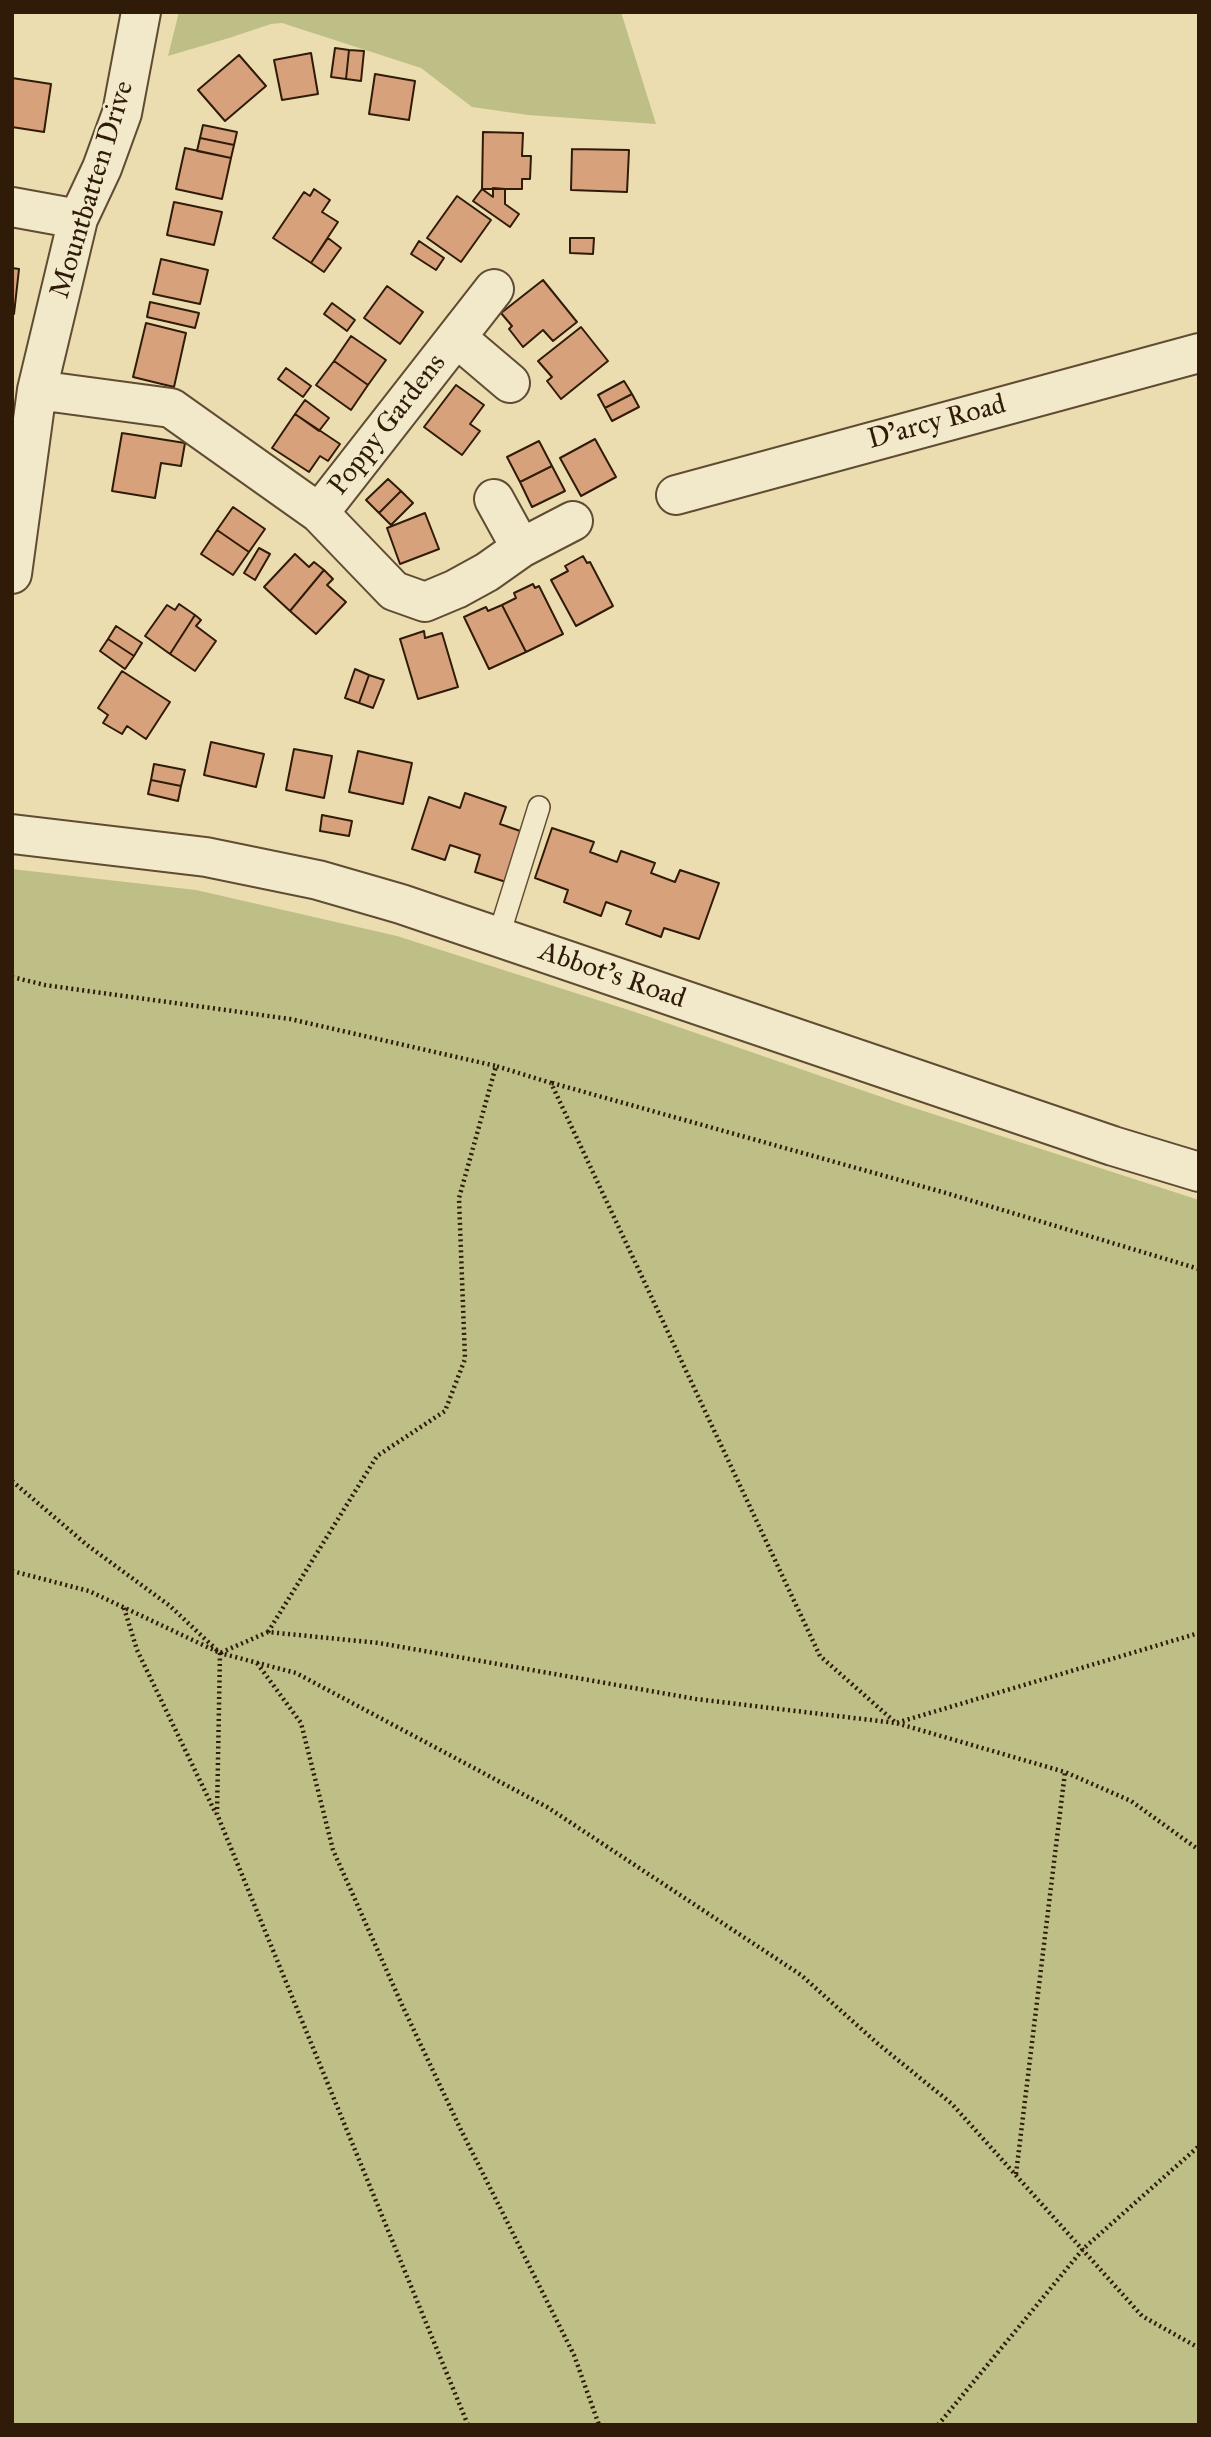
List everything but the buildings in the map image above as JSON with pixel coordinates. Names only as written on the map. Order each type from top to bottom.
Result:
[{"type":"street","name":"Mountbatten Drive","points":[[12,574],[37,390],[78,219],[102,167],[122,113],[141,12]]},
{"type":"street","points":[[12,207],[78,219]]},
{"type":"street","name":"Poppy Gardens","points":[[319,513],[494,289]]},
{"type":"street","name":"Poppy Gardens","points":[[457,338],[510,383]]},
{"type":"street","name":"D'arcy Road","points":[[676,495],[1199,353]]},
{"type":"street","name":"Poppy Gardens","points":[[37,390],[171,408],[319,513],[394,591],[425,601],[456,589],[487,572],[521,548],[573,522]]},
{"type":"street","points":[[494,499],[521,548]]},
{"type":"street","name":"Abbot's Road","points":[[12,834],[206,857],[318,880],[401,904],[1113,1146],[1199,1172]]},
{"type":"lane","points":[[498,938],[539,807]]},
{"type":"path","points":[[12,977],[45,985],[290,1019],[496,1066],[946,1193],[1199,1269]]},
{"type":"path","points":[[268,1632],[377,1456],[445,1410],[465,1359],[458,1198],[496,1066]]},
{"type":"path","points":[[551,1083],[820,1656],[896,1724]]},
{"type":"path","points":[[12,1481],[86,1545],[170,1606],[220,1653],[217,1814]]},
{"type":"path","points":[[12,1571],[89,1591],[220,1653],[296,1673],[547,1807],[801,1975],[877,2043],[952,2104],[1142,2316],[1199,2348]]},
{"type":"path","points":[[123,1607],[137,1650],[217,1814],[468,2425]]},
{"type":"path","points":[[220,1653],[268,1632],[379,1643],[696,1699],[896,1724],[1065,1772],[1131,1801],[1199,1850]]},
{"type":"path","points":[[896,1724],[1199,1633]]},
{"type":"path","points":[[257,1663],[301,1724],[333,1850],[448,2103],[574,2355],[599,2425]]},
{"type":"path","points":[[1016,2174],[1065,1772]]},
{"type":"path","points":[[938,2425],[1083,2249],[1199,2146]]},
{"type":"green space","points":[[179,12],[621,12],[656,124],[528,115],[472,107],[421,68],[282,23],[168,56]]},
{"type":"green space","points":[[12,869],[196,890],[397,936],[635,1012],[902,1104],[1199,1200],[1199,2425],[12,2425]]}]
